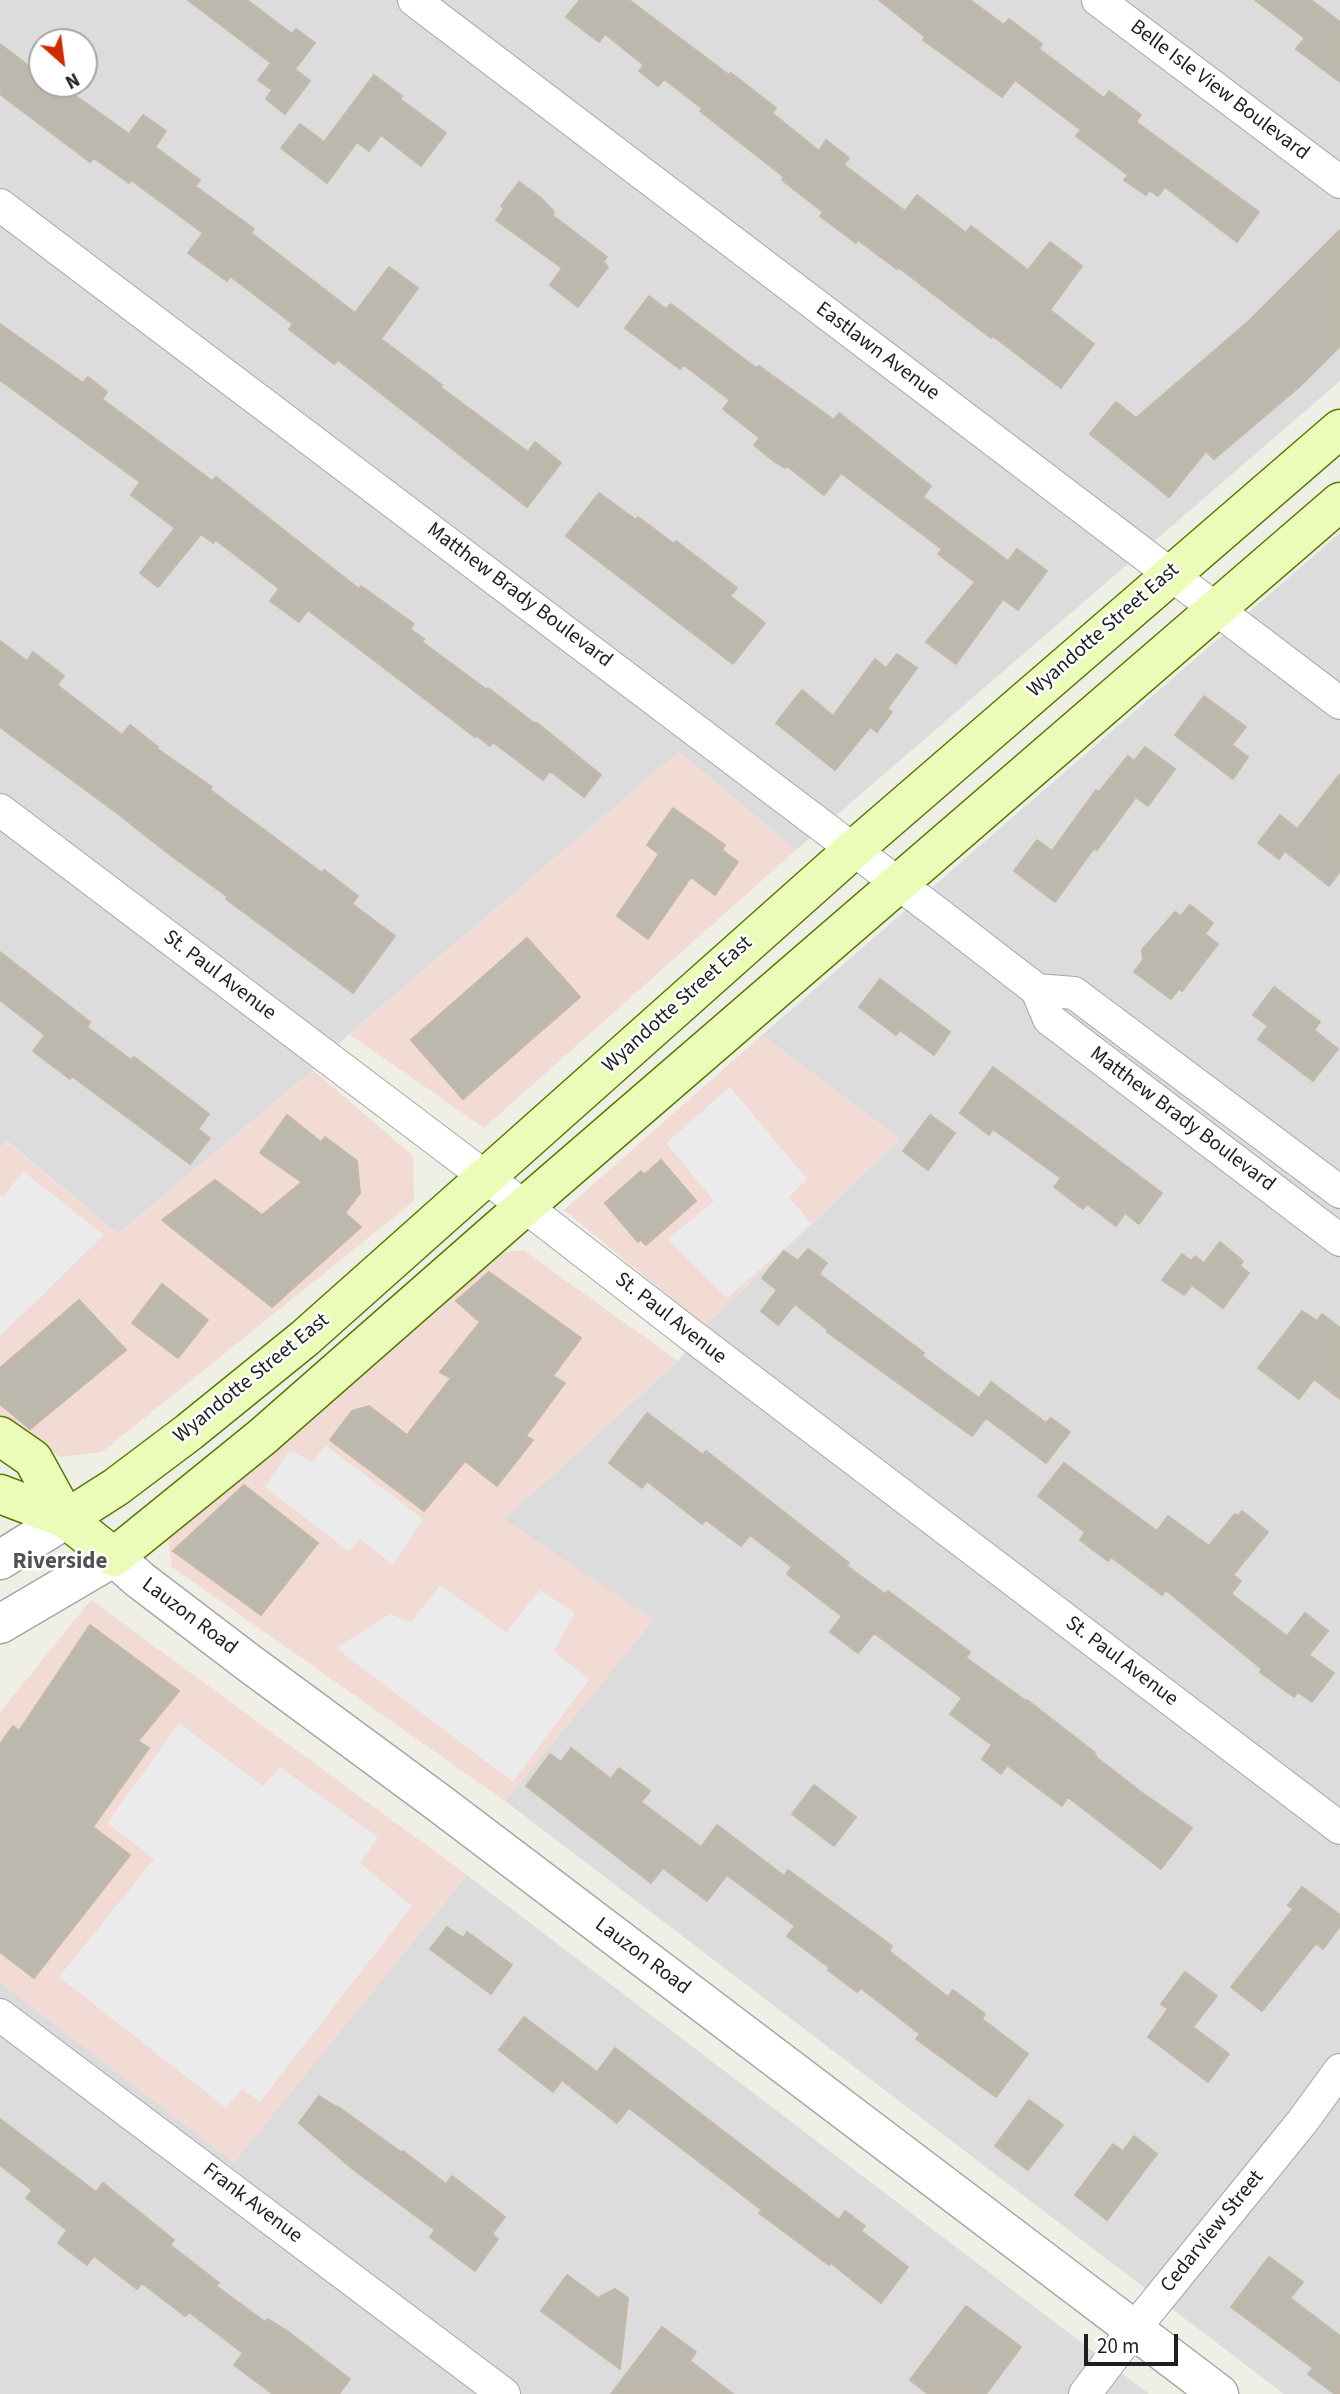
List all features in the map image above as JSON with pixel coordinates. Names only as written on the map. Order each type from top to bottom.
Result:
[{"type":"main road","name":"Wyandotte Street East","points":[[66,1519],[127,1479],[298,1344],[854,849],[1340,429]]},
{"type":"main road","points":[[114,1557],[262,1437],[1340,502]]},
{"type":"main road","name":"Lauzon Road","points":[[0,1436],[33,1459],[66,1519]]},
{"type":"main road","name":"Lauzon Road","points":[[0,1494],[66,1519],[114,1557]]},
{"type":"street","name":"Eastlawn Avenue","points":[[414,0],[1340,703]]},
{"type":"street","name":"Belle Isle View Boulevard","points":[[1098,0],[1340,182]]},
{"type":"street","name":"Matthew Brady Boulevard","points":[[0,205],[1037,990],[1049,1019],[1340,1240]]},
{"type":"street","name":"St. Paul Avenue","points":[[0,810],[1340,1828]]},
{"type":"street","name":"Matthew Brady Boulevard","points":[[1037,990],[1074,993],[1340,1192]]},
{"type":"street","name":"Wyandotte Street East","points":[[0,1560],[66,1519]]},
{"type":"street","points":[[0,1624],[114,1557]]},
{"type":"street","name":"Lauzon Road","points":[[114,1557],[240,1656],[1219,2394]]},
{"type":"street","name":"Frank Avenue","points":[[0,2015],[504,2394]]},
{"type":"street","name":"Cedarview Street","points":[[1085,2394],[1302,2122],[1340,2070]]},
{"type":"shaded area","points":[[0,0],[1340,0],[1340,381],[796,850],[679,752],[349,1034],[313,1070],[118,1234],[7,1141],[0,1149]]},
{"type":"shaded area","points":[[1340,533],[1340,2394],[1284,2394],[505,1801],[653,1620],[503,1520],[678,1361],[705,1326],[900,1139],[762,1035]]},
{"type":"shaded area","points":[[679,752],[796,850],[484,1128],[349,1034]]},
{"type":"shaded area","points":[[762,1035],[900,1139],[705,1326],[564,1210]]},
{"type":"shaded area","points":[[313,1070],[413,1156],[414,1201],[102,1452],[60,1457],[0,1415],[0,1149],[6,1141],[118,1234]]},
{"type":"shaded area","points":[[730,1087],[807,1179],[789,1197],[812,1224],[727,1298],[668,1239],[714,1201],[666,1143]]},
{"type":"shaded area","points":[[23,1171],[104,1235],[0,1336],[0,1195],[3,1197]]},
{"type":"shaded area","points":[[523,1250],[678,1361],[504,1519],[654,1620],[505,1801],[172,1567],[168,1539],[502,1253]]},
{"type":"shaded area","points":[[325,1445],[423,1519],[393,1565],[360,1539],[348,1551],[265,1487],[290,1450],[312,1462]]},
{"type":"shaded area","points":[[440,1585],[506,1632],[540,1590],[575,1613],[554,1651],[589,1680],[513,1782],[336,1648],[390,1614],[411,1622]]},
{"type":"shaded area","points":[[91,1600],[467,1875],[234,2163],[0,1982],[0,1712]]},
{"type":"shaded area","points":[[179,1723],[263,1786],[280,1767],[378,1837],[360,1863],[412,1906],[260,2102],[242,2089],[226,2108],[59,1977],[154,1859],[107,1823]]},
{"type":"shaded area","points":[[467,1875],[1149,2394],[0,2394],[0,1982],[234,2162]]},
{"type":"building","points":[[188,0],[247,0],[292,34],[296,29],[315,43],[295,69],[310,81],[285,114],[266,99],[272,90],[258,80],[271,63]]},
{"type":"building","points":[[580,0],[629,0],[776,108],[772,113],[819,151],[826,140],[849,158],[844,165],[905,211],[917,195],[966,233],[971,226],[1028,270],[1050,242],[1082,266],[1050,310],[1094,344],[1061,388],[898,267],[897,269],[858,240],[856,243],[820,216],[823,212],[782,180],[784,177],[664,79],[658,86],[639,71],[644,65],[605,34],[599,42],[566,17]]},
{"type":"building","points":[[879,0],[970,0],[1004,25],[1009,19],[1042,44],[1039,49],[1104,98],[1109,91],[1141,115],[1136,122],[1259,212],[1237,242],[1165,187],[1158,196],[1149,190],[1146,195],[1124,180],[1128,175],[1076,136],[1081,130],[1015,80],[1002,97],[923,40],[925,37]]},
{"type":"building","points":[[1255,0],[1311,0],[1340,22],[1340,82],[1296,49],[1305,38]]},
{"type":"building","points":[[0,44],[28,65],[28,98],[79,98],[129,134],[143,115],[166,131],[155,147],[200,180],[195,186],[254,229],[251,233],[355,313],[389,267],[418,288],[381,339],[528,452],[535,442],[561,463],[527,507],[338,360],[334,364],[289,329],[293,324],[230,276],[227,281],[188,253],[203,233],[131,180],[129,183],[94,158],[90,162],[0,94]]},
{"type":"building","points":[[374,75],[402,96],[400,99],[446,133],[421,166],[381,135],[369,151],[357,142],[327,183],[281,148],[300,124],[324,142]]},
{"type":"building","points":[[519,182],[540,197],[554,212],[552,215],[607,257],[603,262],[608,267],[578,307],[550,285],[562,268],[496,220],[504,209],[501,206]]},
{"type":"building","points":[[1340,230],[1340,346],[1299,387],[1214,459],[1206,451],[1169,497],[1090,434],[1116,402],[1136,418],[1249,321]]},
{"type":"building","points":[[649,296],[666,309],[671,304],[756,368],[759,366],[834,420],[839,413],[931,486],[923,497],[1008,561],[1017,549],[1047,571],[1018,610],[1003,599],[956,664],[926,642],[975,582],[938,554],[942,549],[841,473],[824,495],[754,445],[760,438],[723,409],[730,400],[684,365],[680,369],[625,328]]},
{"type":"building","points":[[0,324],[83,383],[88,377],[107,392],[102,399],[212,481],[216,477],[359,589],[361,586],[414,624],[410,629],[424,639],[422,642],[537,723],[601,775],[584,797],[550,771],[543,780],[493,742],[490,746],[476,735],[475,737],[308,610],[299,622],[270,601],[279,589],[276,586],[216,540],[213,543],[201,534],[158,587],[140,573],[175,528],[131,495],[140,482],[0,380]]},
{"type":"building","points":[[599,493],[674,544],[676,541],[737,588],[730,596],[765,623],[733,664],[566,536]]},
{"type":"building","points":[[0,641],[27,661],[33,652],[64,676],[57,685],[122,735],[130,725],[158,747],[156,748],[212,787],[209,789],[322,873],[324,870],[358,896],[352,904],[395,936],[353,993],[0,727]]},
{"type":"building","points":[[897,654],[917,668],[887,709],[892,712],[877,732],[870,727],[835,770],[776,723],[802,690],[833,716],[875,659],[886,668]]},
{"type":"building","points":[[1204,696],[1246,727],[1232,745],[1248,757],[1233,779],[1175,735]]},
{"type":"building","points":[[1145,747],[1175,769],[1148,806],[1136,797],[1097,850],[1094,848],[1055,902],[1014,871],[1037,840],[1052,851],[1096,790],[1099,792],[1128,756],[1134,761]]},
{"type":"building","points":[[1340,774],[1340,871],[1329,886],[1285,851],[1279,859],[1258,843],[1280,815],[1297,829]]},
{"type":"building","points":[[673,808],[725,845],[722,850],[738,862],[715,895],[691,877],[648,939],[617,916],[659,854],[647,845]]},
{"type":"building","points":[[1190,905],[1213,923],[1205,934],[1218,944],[1182,991],[1179,989],[1171,999],[1134,972],[1143,960],[1142,950],[1175,912],[1181,916]]},
{"type":"building","points":[[527,938],[580,997],[463,1099],[411,1040]]},
{"type":"building","points":[[0,952],[90,1022],[87,1027],[131,1060],[134,1057],[209,1114],[198,1129],[210,1138],[190,1164],[72,1076],[70,1079],[33,1051],[45,1035],[0,1000]]},
{"type":"building","points":[[880,979],[950,1032],[934,1055],[900,1030],[896,1035],[859,1007]]},
{"type":"building","points":[[1274,987],[1320,1022],[1314,1030],[1338,1049],[1313,1081],[1258,1039],[1268,1026],[1253,1015]]},
{"type":"building","points":[[993,1067],[1162,1193],[1139,1224],[1125,1213],[1116,1226],[1087,1204],[1083,1209],[1054,1187],[1061,1178],[993,1129],[989,1135],[960,1113]]},
{"type":"building","points":[[287,1115],[321,1142],[325,1137],[357,1161],[360,1193],[345,1213],[361,1227],[272,1307],[162,1220],[215,1180],[262,1215],[302,1182],[260,1153]]},
{"type":"building","points":[[930,1115],[955,1133],[928,1170],[903,1151]]},
{"type":"building","points":[[661,1160],[696,1201],[646,1245],[640,1239],[638,1242],[605,1203],[641,1171],[644,1175]]},
{"type":"building","points":[[1220,1242],[1243,1261],[1240,1266],[1249,1273],[1223,1308],[1192,1285],[1184,1295],[1162,1280],[1182,1254],[1191,1261],[1195,1256],[1204,1263]]},
{"type":"building","points":[[808,1249],[827,1263],[819,1274],[979,1398],[991,1382],[1046,1423],[1051,1418],[1070,1432],[1046,1463],[986,1418],[972,1436],[827,1332],[828,1330],[795,1304],[778,1325],[761,1311],[777,1290],[762,1278],[784,1251],[798,1261]]},
{"type":"building","points":[[489,1272],[581,1338],[553,1376],[565,1383],[526,1436],[533,1440],[497,1486],[465,1461],[424,1511],[330,1440],[352,1411],[369,1406],[407,1435],[451,1378],[440,1372],[480,1322],[456,1301]]},
{"type":"building","points":[[162,1284],[208,1320],[178,1358],[132,1323]]},
{"type":"building","points":[[79,1300],[126,1350],[30,1429],[0,1404],[0,1368]]},
{"type":"building","points":[[1302,1311],[1317,1321],[1322,1314],[1340,1328],[1340,1399],[1314,1379],[1299,1399],[1258,1368]]},
{"type":"building","points":[[647,1413],[703,1455],[706,1451],[849,1563],[847,1566],[885,1594],[888,1591],[970,1652],[966,1658],[1027,1700],[1094,1752],[1097,1758],[1192,1828],[1161,1869],[1068,1797],[1062,1806],[1007,1765],[1001,1774],[982,1759],[992,1745],[950,1714],[962,1698],[874,1633],[858,1653],[830,1632],[842,1616],[787,1574],[792,1567],[750,1535],[741,1546],[706,1520],[702,1524],[647,1481],[642,1488],[609,1463]]},
{"type":"building","points":[[1064,1463],[1157,1531],[1168,1516],[1209,1546],[1235,1514],[1238,1516],[1242,1511],[1268,1532],[1233,1575],[1241,1581],[1231,1594],[1287,1636],[1305,1613],[1328,1631],[1309,1655],[1334,1673],[1312,1702],[1298,1692],[1294,1697],[1260,1672],[1262,1669],[1166,1590],[1162,1595],[1111,1557],[1108,1561],[1080,1540],[1085,1532],[1038,1496]]},
{"type":"building","points":[[244,1485],[318,1543],[261,1615],[173,1551]]},
{"type":"building","points":[[90,1625],[179,1691],[138,1741],[149,1748],[93,1827],[130,1855],[34,1978],[0,1952],[0,1744],[13,1726],[19,1731]]},
{"type":"building","points":[[571,1748],[611,1779],[619,1768],[650,1791],[641,1802],[701,1847],[717,1825],[784,1876],[788,1870],[892,1946],[889,1951],[948,1997],[953,1990],[985,2014],[982,2019],[1028,2054],[996,2097],[916,2039],[920,2034],[861,1988],[857,1992],[828,1970],[830,1968],[787,1936],[795,1926],[727,1875],[707,1901],[663,1868],[651,1883],[526,1786],[550,1754],[561,1762]]},
{"type":"building","points":[[814,1785],[856,1817],[834,1846],[792,1814]]},
{"type":"building","points":[[1302,1887],[1340,1915],[1340,1926],[1323,1949],[1316,1943],[1262,2011],[1231,1987],[1293,1909],[1288,1905]]},
{"type":"building","points":[[447,1927],[463,1938],[467,1932],[512,1965],[491,1994],[430,1949]]},
{"type":"building","points":[[1185,1972],[1217,1996],[1193,2027],[1229,2054],[1208,2082],[1148,2037],[1168,2009],[1161,2004]]},
{"type":"building","points":[[524,2017],[597,2072],[615,2048],[839,2220],[845,2211],[865,2226],[861,2231],[908,2267],[881,2303],[831,2263],[829,2265],[759,2213],[762,2210],[629,2108],[617,2123],[562,2080],[553,2092],[499,2050]]},
{"type":"building","points":[[319,2096],[402,2153],[403,2151],[446,2184],[452,2176],[505,2217],[492,2234],[498,2239],[475,2271],[430,2237],[435,2230],[354,2170],[299,2123]]},
{"type":"building","points":[[1029,2100],[1063,2125],[1028,2170],[995,2146]]},
{"type":"building","points":[[0,2119],[96,2192],[103,2183],[174,2240],[170,2245],[219,2283],[216,2286],[265,2322],[268,2319],[287,2331],[350,2379],[339,2394],[273,2394],[234,2365],[243,2353],[189,2312],[185,2316],[142,2283],[137,2289],[94,2256],[87,2265],[58,2243],[67,2230],[26,2198],[32,2190],[0,2165]]},
{"type":"building","points":[[1134,2136],[1157,2154],[1107,2220],[1075,2195],[1113,2144],[1123,2151]]},
{"type":"building","points":[[1269,2257],[1303,2282],[1290,2298],[1340,2336],[1340,2394],[1335,2394],[1308,2374],[1313,2368],[1231,2307]]},
{"type":"building","points":[[567,2275],[598,2298],[615,2289],[628,2298],[620,2369],[541,2311]]},
{"type":"building","points":[[966,2306],[1021,2347],[986,2394],[928,2394],[910,2380]]},
{"type":"building","points":[[662,2327],[696,2352],[690,2361],[733,2394],[611,2394]]},
{"type":"district","name":"Riverside","points":[[60,1563]]}]
